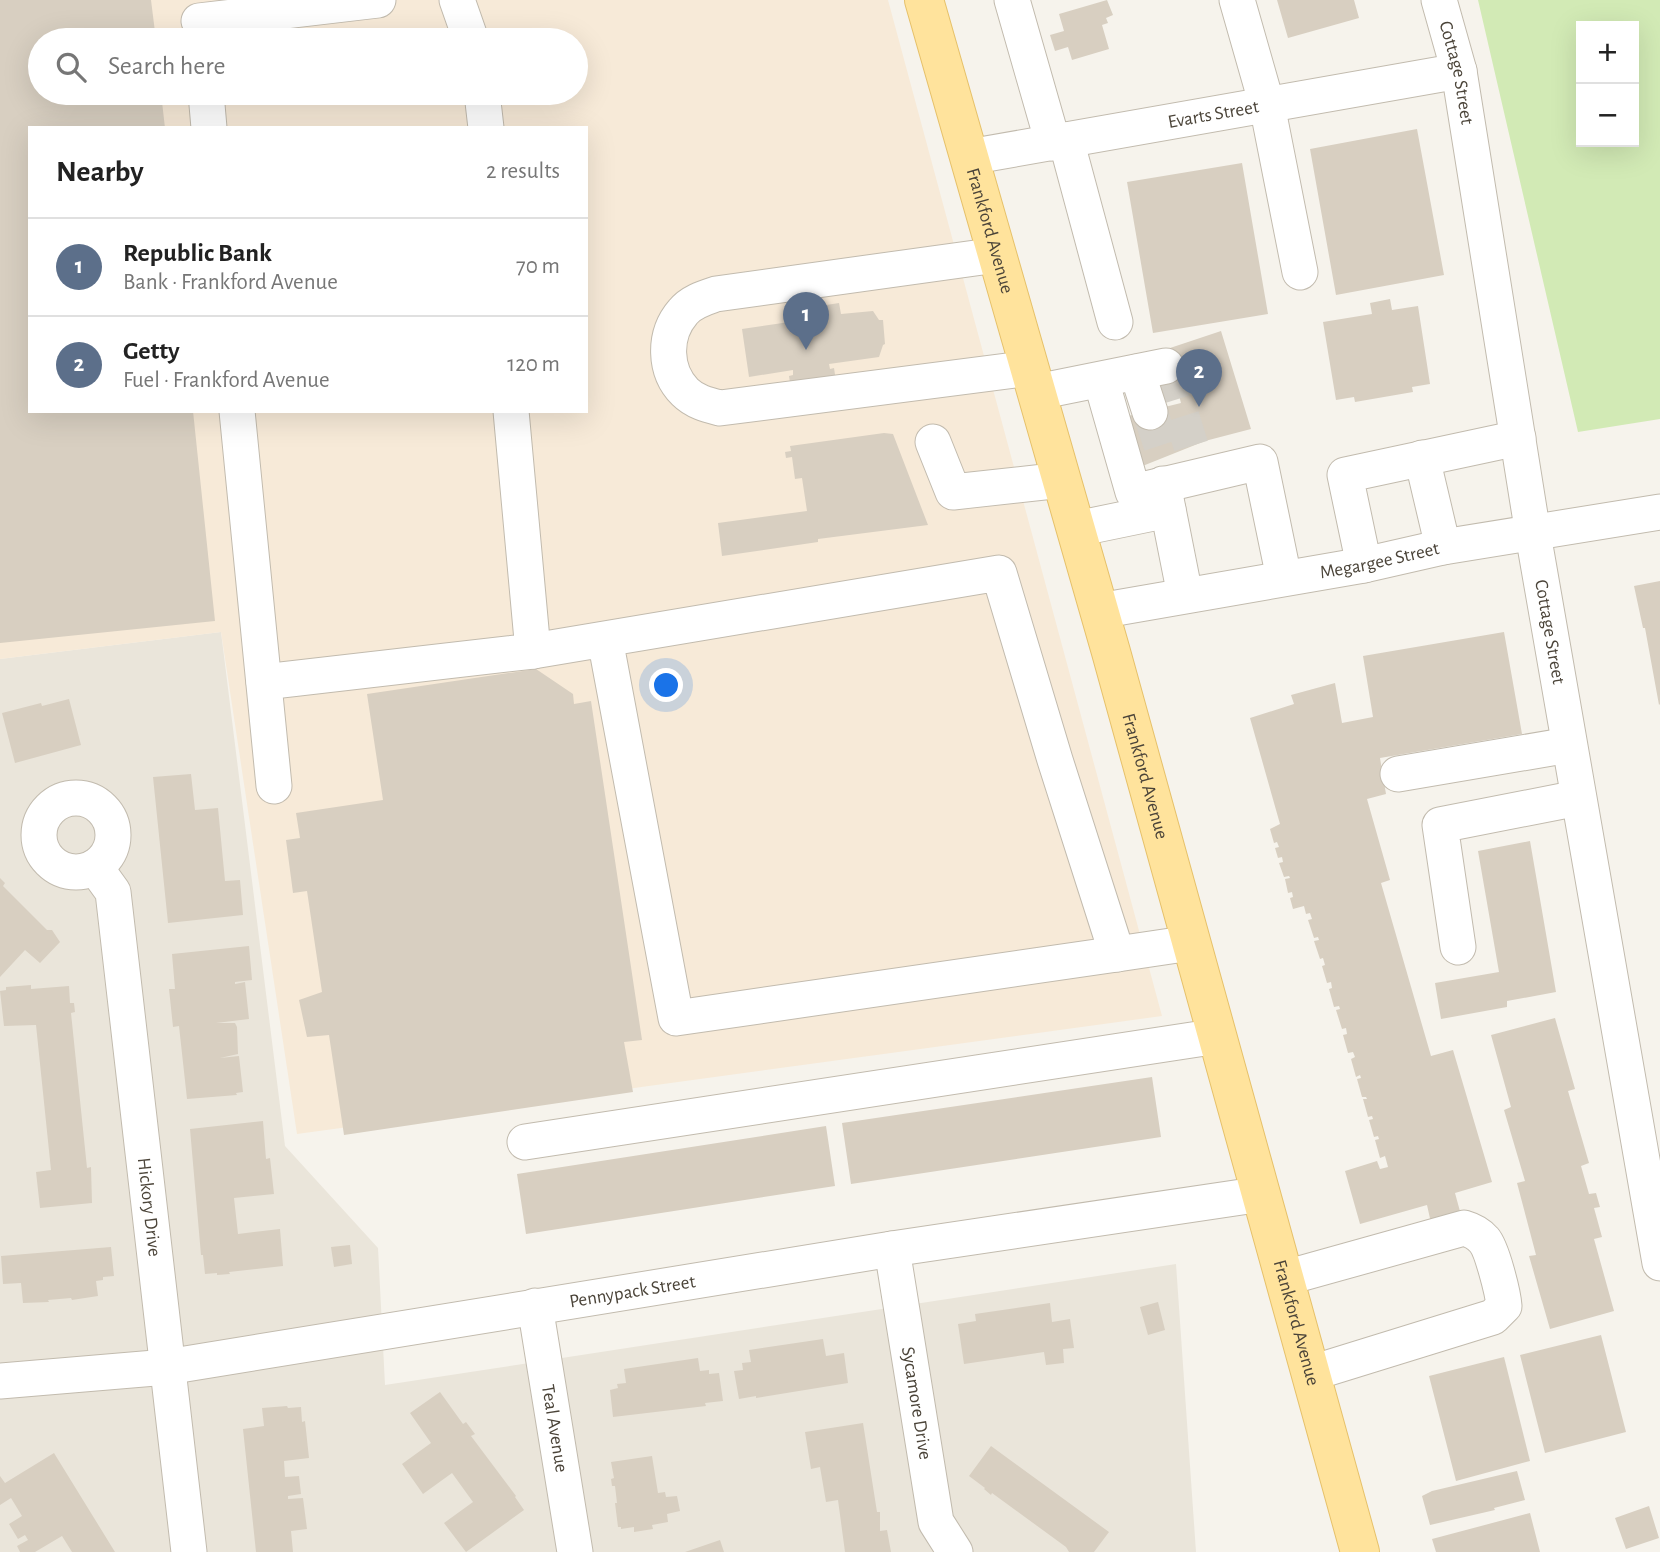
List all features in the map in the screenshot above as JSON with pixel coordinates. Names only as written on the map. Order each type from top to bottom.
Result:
[{"type":"main road","name":"Frankford Avenue","points":[[924,0],[1076,529],[1360,1552]]},
{"type":"street","points":[[199,20],[378,0]]},
{"type":"street","points":[[457,0],[467,28]]},
{"type":"street","points":[[1012,0],[1060,141],[1115,322]]},
{"type":"street","points":[[1237,0],[1266,105],[1300,272]]},
{"type":"street","name":"Cottage Street","points":[[1439,0],[1459,71],[1533,534],[1660,1264]]},
{"type":"street","name":"Evarts Street","points":[[969,158],[1459,71]]},
{"type":"street","points":[[207,105],[209,126]]},
{"type":"street","points":[[483,105],[485,126]]},
{"type":"street","points":[[997,255],[716,293],[684,310],[673,326],[669,362],[675,379],[687,394],[702,404],[720,408],[1033,380],[1101,380],[1152,369],[1150,412]]},
{"type":"street","points":[[1101,380],[1133,492],[1177,476],[1260,461],[1284,578]]},
{"type":"street","points":[[237,413],[274,786]]},
{"type":"street","points":[[511,413],[533,651]]},
{"type":"street","points":[[1364,565],[1345,475],[1518,438]]},
{"type":"street","points":[[933,442],[953,492],[1062,480]]},
{"type":"street","points":[[1422,458],[1443,547]]},
{"type":"street","points":[[1076,529],[1177,476]]},
{"type":"street","points":[[1177,476],[1185,596]]},
{"type":"street","name":"Megargee Street","points":[[1099,611],[1364,565],[1443,547],[1660,512]]},
{"type":"street","points":[[264,682],[533,651],[999,573],[1055,761],[1117,954]]},
{"type":"street","points":[[606,639],[676,1018],[1191,943]]},
{"type":"street","points":[[1398,774],[1569,745]]},
{"type":"street","points":[[1458,947],[1440,825],[1578,798]]},
{"type":"street","name":"Hickory Drive","points":[[95,867],[113,892],[189,1552]]},
{"type":"street","points":[[525,1142],[1218,1036]]},
{"type":"street","name":"Pennypack Street","points":[[0,1381],[167,1367],[891,1248],[1262,1194]]},
{"type":"street","points":[[1285,1278],[1464,1228],[1485,1240],[1503,1292],[1504,1306],[1493,1317],[1312,1373]]},
{"type":"street","name":"Sycamore Drive","points":[[891,1248],[936,1522],[955,1552]]},
{"type":"street","name":"Teal Avenue","points":[[535,1306],[575,1552]]},
{"type":"shaded area","points":[[0,0],[888,0],[1162,1016],[297,1134],[221,632],[0,659]]},
{"type":"shaded area","points":[[221,632],[285,1146],[378,1248],[385,1385],[1176,1264],[1196,1552],[0,1552],[0,659]]},
{"type":"green space","points":[[1478,0],[1660,0],[1660,419],[1578,432]]},
{"type":"building","points":[[0,0],[151,0],[154,28],[28,28],[28,105],[162,105],[165,126],[28,126],[28,413],[193,413],[215,621],[0,643]]},
{"type":"building","points":[[1107,0],[1113,15],[1106,18],[1108,23],[1102,25],[1109,49],[1072,60],[1068,47],[1055,51],[1050,35],[1064,31],[1059,14]]},
{"type":"building","points":[[1277,0],[1354,0],[1359,18],[1288,38]]},
{"type":"building","points":[[1417,129],[1444,275],[1336,295],[1310,149]]},
{"type":"building","points":[[1242,163],[1268,314],[1153,333],[1127,182]]},
{"type":"building","points":[[1390,299],[1392,310],[1418,306],[1430,384],[1412,387],[1413,392],[1355,402],[1354,397],[1336,400],[1323,322],[1372,314],[1370,303]]},
{"type":"building","points":[[839,303],[841,314],[873,311],[879,320],[883,320],[885,344],[879,357],[829,364],[830,369],[834,368],[839,401],[794,408],[789,376],[793,375],[793,370],[749,377],[742,329],[803,320],[801,309]]},
{"type":"building","points":[[1221,331],[1251,429],[1205,441],[1135,469],[1120,418],[1181,403],[1167,349]]},
{"type":"building","points":[[893,434],[928,525],[818,539],[818,542],[722,556],[718,523],[807,511],[802,478],[795,479],[792,457],[786,458],[785,452],[791,451],[790,446]]},
{"type":"building","points":[[1660,581],[1659,705],[1645,628],[1634,586]]},
{"type":"building","points":[[1504,632],[1522,734],[1380,758],[1386,794],[1367,799],[1390,880],[1381,883],[1431,1056],[1453,1050],[1492,1182],[1455,1193],[1461,1215],[1431,1223],[1427,1205],[1360,1224],[1345,1171],[1377,1161],[1380,1169],[1388,1167],[1385,1156],[1380,1158],[1375,1140],[1379,1139],[1378,1136],[1374,1137],[1369,1120],[1373,1119],[1372,1116],[1368,1117],[1363,1099],[1367,1099],[1362,1097],[1357,1079],[1361,1078],[1360,1075],[1356,1077],[1351,1059],[1355,1057],[1353,1052],[1348,1053],[1343,1035],[1347,1034],[1346,1028],[1342,1029],[1336,1010],[1340,1009],[1339,1006],[1334,1007],[1329,989],[1332,988],[1331,982],[1327,983],[1322,966],[1325,965],[1323,958],[1320,959],[1314,941],[1319,940],[1318,937],[1314,938],[1308,920],[1312,919],[1310,913],[1306,914],[1304,906],[1293,909],[1290,898],[1293,897],[1292,892],[1288,893],[1285,879],[1290,878],[1284,877],[1279,863],[1283,862],[1282,857],[1278,858],[1275,848],[1279,847],[1277,842],[1274,843],[1270,829],[1280,824],[1250,718],[1294,704],[1291,695],[1335,683],[1342,723],[1373,717],[1363,656]]},
{"type":"building","points":[[536,669],[573,694],[574,704],[591,701],[642,1040],[624,1042],[633,1092],[344,1135],[329,1035],[307,1037],[299,1000],[322,992],[307,891],[293,893],[286,840],[300,838],[296,813],[383,800],[367,694]]},
{"type":"building","points":[[69,699],[81,745],[15,763],[2,713]]},
{"type":"building","points":[[191,774],[195,810],[218,808],[225,881],[240,880],[243,915],[168,923],[153,777]]},
{"type":"building","points":[[1530,841],[1556,992],[1507,1001],[1507,1007],[1441,1019],[1435,983],[1499,972],[1478,851]]},
{"type":"building","points":[[0,878],[5,883],[3,886],[47,930],[52,930],[60,942],[40,963],[25,950],[0,977]]},
{"type":"building","points":[[249,946],[252,980],[235,984],[245,982],[249,1019],[216,1023],[235,1023],[237,1027],[238,1054],[220,1058],[239,1056],[243,1092],[236,1093],[237,1095],[187,1099],[179,1026],[173,1027],[169,989],[175,989],[172,954]]},
{"type":"building","points":[[31,985],[31,989],[69,986],[70,1003],[74,1003],[75,1012],[71,1013],[87,1168],[91,1167],[92,1203],[40,1208],[36,1172],[51,1170],[36,1025],[4,1026],[0,991],[6,990],[6,987]]},
{"type":"building","points":[[1555,1018],[1575,1089],[1568,1091],[1589,1163],[1581,1166],[1589,1194],[1596,1193],[1600,1207],[1594,1208],[1602,1237],[1594,1239],[1614,1311],[1550,1329],[1529,1256],[1536,1255],[1517,1183],[1525,1181],[1504,1110],[1511,1107],[1491,1035]]},
{"type":"building","points":[[1152,1077],[1161,1137],[851,1184],[842,1123]]},
{"type":"building","points":[[263,1121],[266,1159],[270,1158],[274,1194],[234,1198],[238,1234],[280,1229],[283,1266],[229,1272],[230,1274],[205,1274],[190,1129]]},
{"type":"building","points":[[826,1126],[835,1186],[526,1234],[517,1174]]},
{"type":"building","points":[[350,1245],[352,1264],[334,1267],[331,1247]]},
{"type":"building","points":[[111,1247],[114,1276],[96,1281],[98,1296],[23,1303],[21,1283],[3,1284],[1,1256]]},
{"type":"building","points":[[1158,1302],[1165,1330],[1148,1335],[1140,1307]]},
{"type":"building","points":[[1050,1303],[1052,1322],[1070,1319],[1074,1348],[1063,1349],[1064,1363],[1046,1365],[1044,1352],[964,1364],[958,1324],[976,1321],[975,1314]]},
{"type":"building","points":[[1601,1335],[1626,1432],[1545,1453],[1520,1355]]},
{"type":"building","points":[[823,1339],[826,1356],[844,1353],[848,1383],[739,1399],[734,1371],[743,1370],[742,1363],[751,1362],[749,1350]]},
{"type":"building","points":[[1504,1357],[1530,1461],[1456,1481],[1429,1376]]},
{"type":"building","points":[[698,1358],[700,1371],[719,1373],[723,1401],[705,1403],[706,1406],[613,1417],[610,1390],[618,1388],[617,1384],[626,1383],[624,1369]]},
{"type":"building","points":[[440,1392],[463,1424],[466,1422],[475,1434],[471,1436],[524,1510],[466,1552],[444,1523],[473,1502],[452,1473],[423,1494],[402,1464],[431,1443],[410,1413]]},
{"type":"building","points":[[301,1407],[302,1422],[305,1421],[309,1458],[284,1461],[285,1477],[299,1476],[301,1494],[288,1496],[288,1499],[303,1498],[307,1529],[291,1531],[293,1552],[256,1552],[243,1429],[264,1426],[262,1408]]},
{"type":"building","points":[[863,1423],[877,1512],[880,1512],[880,1531],[887,1530],[891,1552],[845,1552],[838,1500],[826,1502],[820,1467],[811,1469],[805,1432]]},
{"type":"building","points":[[991,1446],[1109,1532],[1094,1552],[1069,1552],[1066,1547],[992,1493],[991,1495],[969,1476]]},
{"type":"building","points":[[54,1453],[115,1552],[72,1552],[62,1536],[35,1552],[20,1552],[17,1546],[28,1540],[25,1535],[18,1539],[9,1524],[22,1516],[11,1498],[0,1505],[0,1476],[5,1483]]},
{"type":"building","points":[[652,1456],[658,1493],[665,1492],[666,1497],[677,1496],[680,1511],[667,1514],[668,1522],[652,1525],[653,1529],[634,1532],[634,1527],[621,1529],[618,1527],[611,1462]]},
{"type":"building","points":[[1517,1471],[1525,1500],[1430,1525],[1422,1496],[1432,1491]]},
{"type":"building","points":[[1649,1506],[1659,1538],[1626,1549],[1615,1518]]},
{"type":"building","points":[[1530,1513],[1540,1552],[1436,1552],[1432,1539]]},
{"type":"building","points":[[720,1540],[724,1552],[685,1552]]},
{"type":"tunnel","points":[[1166,366],[1191,446]]},
{"type":"tunnel","points":[[1150,412],[1165,457]]},
{"type":"place","name":"Republic Bank","points":[[806,350]]},
{"type":"place","name":"Getty","points":[[1199,407]]}]
